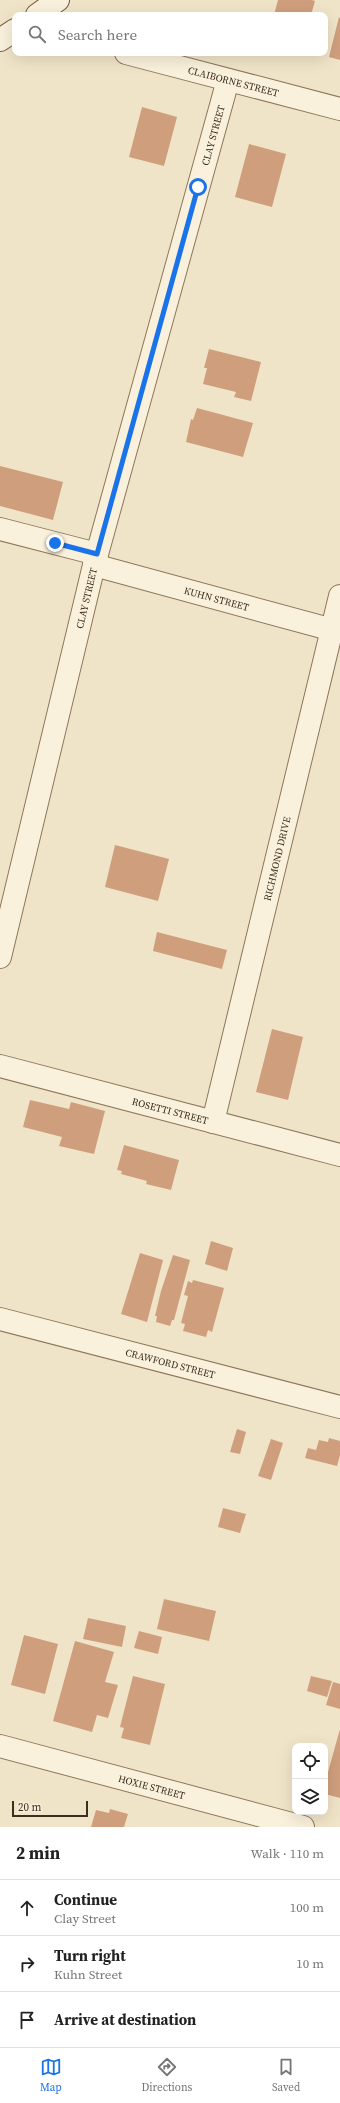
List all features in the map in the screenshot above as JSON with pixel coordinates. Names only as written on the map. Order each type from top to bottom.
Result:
[{"type":"street","points":[[41,12],[58,0]]},
{"type":"street","points":[[0,40],[12,32]]},
{"type":"street","name":"CLAIBORNE STREET","points":[[137,56],[340,109]]},
{"type":"street","name":"CLAY STREET","points":[[0,956],[95,559],[228,80]]},
{"type":"street","name":"KUHN STREET","points":[[0,529],[336,631]]},
{"type":"street","name":"RICHMOND DRIVE","points":[[213,1122],[336,631],[340,596]]},
{"type":"street","name":"ROSETTI STREET","points":[[0,1066],[340,1155]]},
{"type":"street","name":"CRAWFORD STREET","points":[[0,1319],[340,1407]]},
{"type":"street","name":"HOXIE STREET","points":[[0,1746],[303,1827]]},
{"type":"building","points":[[278,0],[315,1],[312,12],[275,12]]},
{"type":"building","points":[[339,17],[340,18],[340,60],[329,57]]},
{"type":"building","points":[[142,107],[177,117],[164,166],[129,157]]},
{"type":"building","points":[[249,144],[286,154],[272,207],[235,197]]},
{"type":"building","points":[[209,349],[261,362],[251,401],[234,397],[236,392],[203,384],[207,368],[204,368]]},
{"type":"building","points":[[197,408],[253,423],[243,457],[186,442],[191,419],[193,420]]},
{"type":"building","points":[[0,466],[63,482],[53,520],[0,506]]},
{"type":"building","points":[[115,845],[169,859],[158,901],[105,887]]},
{"type":"building","points":[[157,932],[227,950],[222,969],[153,951]]},
{"type":"building","points":[[272,1029],[303,1037],[288,1100],[256,1092]]},
{"type":"building","points":[[30,1100],[69,1109],[71,1102],[105,1111],[94,1154],[59,1146],[62,1137],[23,1127]]},
{"type":"building","points":[[124,1145],[179,1160],[171,1190],[146,1184],[147,1181],[121,1174],[122,1171],[117,1170]]},
{"type":"building","points":[[211,1241],[233,1248],[227,1271],[205,1264]]},
{"type":"building","points":[[140,1253],[163,1260],[147,1322],[121,1314]]},
{"type":"building","points":[[173,1255],[190,1260],[174,1320],[172,1320],[170,1326],[156,1322],[157,1316],[155,1316],[161,1291]]},
{"type":"building","points":[[193,1280],[224,1288],[212,1332],[208,1330],[206,1337],[183,1331],[185,1324],[181,1323],[188,1296],[184,1295],[188,1281],[192,1283]]},
{"type":"building","points":[[237,1429],[246,1432],[240,1454],[230,1452]]},
{"type":"building","points":[[329,1438],[340,1441],[340,1455],[337,1466],[305,1458],[308,1448],[316,1450],[319,1440],[328,1442]]},
{"type":"building","points":[[271,1439],[283,1443],[271,1480],[258,1476]]},
{"type":"building","points":[[223,1508],[246,1514],[240,1533],[218,1527]]},
{"type":"building","points":[[164,1599],[216,1611],[209,1641],[157,1629]]},
{"type":"building","points":[[88,1618],[126,1626],[122,1647],[83,1639]]},
{"type":"building","points":[[139,1631],[162,1637],[158,1654],[134,1648]]},
{"type":"building","points":[[24,1635],[58,1644],[45,1694],[11,1685]]},
{"type":"building","points":[[75,1641],[114,1652],[105,1682],[118,1685],[108,1718],[97,1715],[92,1732],[53,1721]]},
{"type":"building","points":[[133,1676],[165,1684],[150,1745],[121,1738],[124,1728],[120,1727]]},
{"type":"building","points":[[311,1676],[332,1681],[327,1697],[307,1691]]},
{"type":"building","points":[[333,1682],[340,1684],[340,1709],[326,1705]]},
{"type":"building","points":[[340,1729],[340,1798],[328,1795],[328,1772]]},
{"type":"building","points":[[110,1809],[128,1814],[124,1827],[91,1827],[96,1810],[109,1813]]},
{"type":"route","points":[[55,543],[97,554],[198,187]]}]
